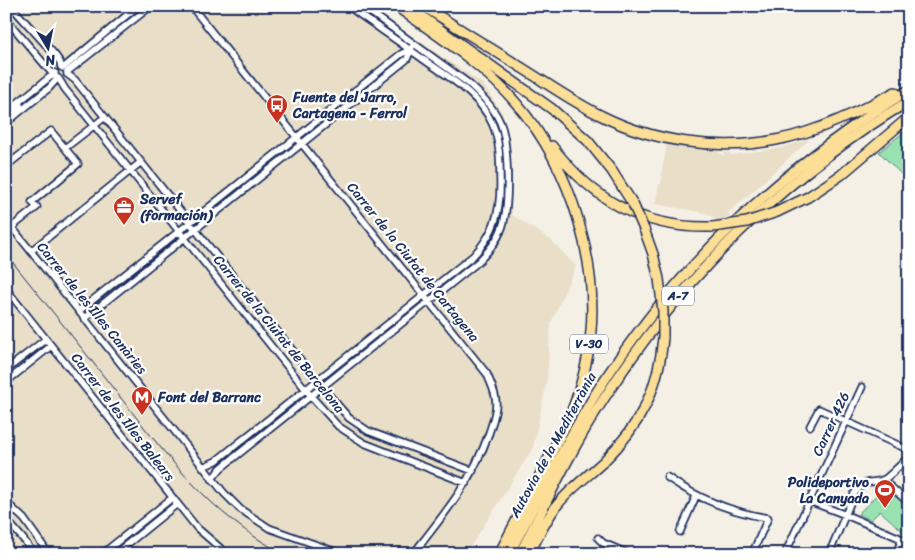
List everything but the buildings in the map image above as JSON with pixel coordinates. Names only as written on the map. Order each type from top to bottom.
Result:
[{"type":"highway","name":"V-30","points":[[396,6],[478,66],[516,103],[534,125],[555,161],[573,202],[584,238],[590,280],[592,315],[588,353],[578,396],[569,419],[499,554]]},
{"type":"highway","points":[[407,6],[518,84],[588,141],[612,172],[633,204],[653,254],[659,279],[663,311],[663,337],[661,361],[654,389],[631,430],[618,446],[558,504],[529,554]]},
{"type":"highway","points":[[423,6],[602,116],[638,130],[682,141],[747,144],[776,140],[827,125],[909,85]]},
{"type":"highway","name":"Autovia de la Mediterrània","points":[[509,554],[563,450],[593,398],[643,326],[678,283],[718,239],[781,180],[854,125],[909,90]]},
{"type":"highway","name":"Autovia de la Mediterrània","points":[[520,554],[570,455],[605,397],[636,351],[686,288],[724,246],[787,188],[859,133],[909,101]]},
{"type":"highway","points":[[534,125],[542,132],[562,160],[582,181],[613,204],[652,220],[676,225],[706,227],[747,222],[777,212],[808,197],[841,175],[909,117]]},
{"type":"street","name":"Carrer de la Ciutat de Barcelona","points":[[11,6],[55,55],[64,70],[75,80],[317,381],[349,418],[368,431],[473,471]]},
{"type":"street","points":[[6,112],[50,77],[57,76],[63,78],[64,70],[138,6]]},
{"type":"street","points":[[6,124],[56,82],[56,70],[64,70],[151,6]]},
{"type":"street","name":"Carrer de la Ciutat de Cartagena","points":[[191,6],[487,374],[494,390],[496,402],[495,416],[473,471],[453,504],[413,554]]},
{"type":"street","points":[[203,467],[216,462],[473,256],[484,244],[494,226],[501,201],[500,162],[496,134],[481,106],[464,90],[348,6]]},
{"type":"street","points":[[212,479],[221,468],[478,262],[492,248],[502,228],[507,201],[506,162],[500,122],[482,95],[415,43],[362,6]]},
{"type":"street","name":"Carrer de la Ciutat de Barcelona","points":[[6,19],[57,76],[65,89],[130,171],[306,390],[338,426],[364,443],[466,484]]},
{"type":"street","points":[[85,318],[407,59],[415,43]]},
{"type":"street","points":[[79,312],[296,137],[401,54],[410,50]]},
{"type":"street","points":[[14,111],[37,87]]},
{"type":"street","points":[[6,117],[43,94]]},
{"type":"street","points":[[65,148],[104,117]]},
{"type":"street","points":[[6,166],[52,131],[78,164],[32,202],[37,208],[12,227]]},
{"type":"street","points":[[31,251],[141,162]]},
{"type":"street","name":"Carrer de les Illes Canàries","points":[[6,220],[212,479],[240,509],[269,528],[342,554]]},
{"type":"street","name":"Carrer de les Illes Balears","points":[[6,289],[176,504],[197,528],[227,554]]},
{"type":"street","points":[[6,370],[46,339]]},
{"type":"street","points":[[6,382],[51,346]]},
{"type":"street","name":"Carrer 426","points":[[785,554],[862,387]]},
{"type":"street","points":[[810,426],[819,409],[909,450]]},
{"type":"street","points":[[830,553],[854,494],[860,486],[869,481],[883,480],[909,457]]},
{"type":"street","points":[[668,477],[696,496],[749,515],[768,518],[752,554]]},
{"type":"street","points":[[883,480],[909,503]]},
{"type":"street","points":[[680,532],[696,496]]},
{"type":"street","points":[[102,554],[172,498]]},
{"type":"street","points":[[6,502],[24,519],[49,554]]},
{"type":"street","points":[[809,502],[846,515],[909,542]]},
{"type":"street","points":[[114,554],[176,504]]},
{"type":"street","points":[[6,519],[34,554]]},
{"type":"street","points":[[598,538],[603,543],[629,554]]},
{"type":"street","points":[[896,554],[902,539]]},
{"type":"shaded area","points":[[6,6],[366,6],[483,84],[502,113],[509,142],[512,215],[551,240],[576,266],[551,323],[547,380],[533,448],[466,554],[6,554]]},
{"type":"shaded area","points":[[810,139],[728,212],[730,215],[720,222],[706,213],[655,204],[659,184],[661,184],[663,176],[661,175],[667,145],[718,151],[722,155],[724,155],[724,152],[732,155],[780,148]]},
{"type":"green space","points":[[909,128],[909,182],[879,152]]},
{"type":"green space","name":"Polideportivo La Canyada","points":[[885,486],[909,507],[909,533],[907,535],[880,511],[871,520],[858,514]]},
{"type":"railway","points":[[6,254],[190,481],[234,521],[258,539],[284,554]]},
{"type":"place","name":"Fuente del Jarro, Cartagena - Ferrol","points":[[277,124]]},
{"type":"place","name":"Servef (formación)","points":[[124,226]]},
{"type":"place","name":"Font del Barranc","points":[[142,416]]},
{"type":"place","name":"Polideportivo La Canyada","points":[[885,509]]}]
